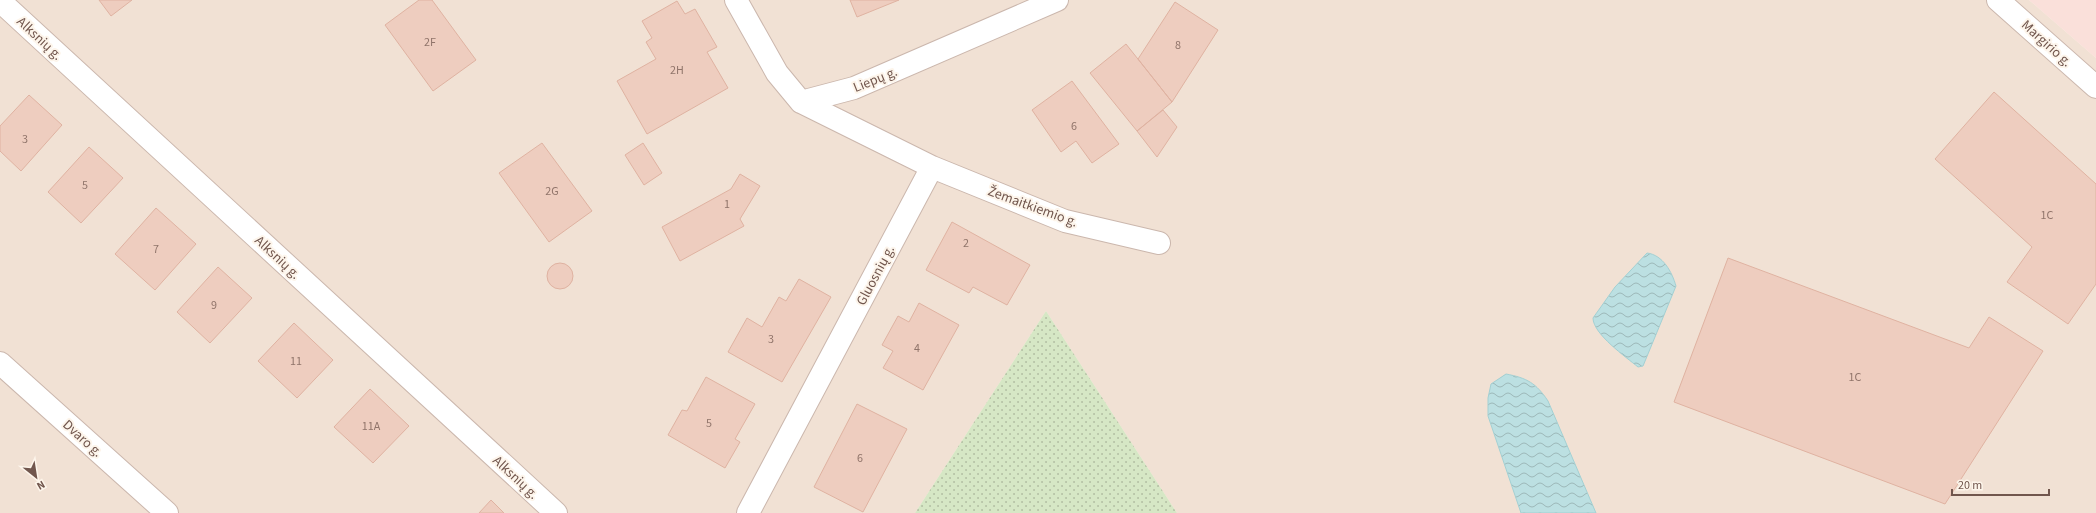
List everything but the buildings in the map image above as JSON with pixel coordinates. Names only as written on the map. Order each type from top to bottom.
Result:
[{"type":"street","points":[[736,0],[777,73],[801,102],[932,167]]},
{"type":"street","name":"Liepų g.","points":[[801,102],[854,88],[1058,0]]},
{"type":"street","name":"Margirio g.","points":[[1998,0],[2096,87]]},
{"type":"street","name":"Alksnių g.","points":[[0,1],[556,513]]},
{"type":"street","name":"Žemaitkiemio g.","points":[[932,167],[1065,221],[1159,243]]},
{"type":"street","name":"Gluosnių g.","points":[[748,513],[932,167]]},
{"type":"street","name":"Dvaro g.","points":[[0,363],[167,513]]},
{"type":"shaded area","points":[[0,0],[2029,0],[2096,58],[2096,513],[1177,513],[1046,311],[915,513],[0,513]]},
{"type":"shaded area","points":[[2029,0],[2096,0],[2096,58]]},
{"type":"green space","points":[[1046,311],[1177,513],[915,513]]},
{"type":"water","points":[[1647,253],[1658,257],[1666,265],[1676,286],[1643,366],[1638,367],[1604,338],[1594,324],[1593,318],[1615,287]]},
{"type":"water","points":[[1506,374],[1520,377],[1530,382],[1548,401],[1596,513],[1521,513],[1488,416],[1488,398],[1491,384]]}]
